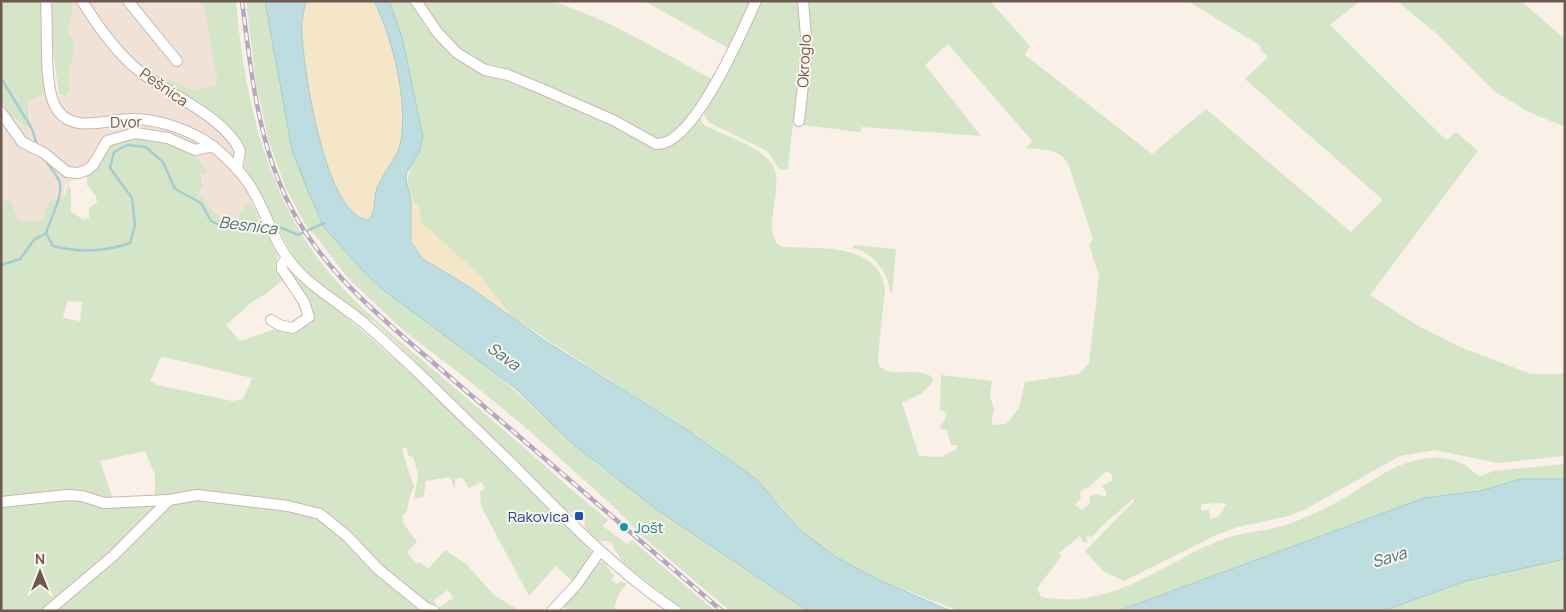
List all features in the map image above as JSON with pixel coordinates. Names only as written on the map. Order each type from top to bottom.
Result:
[{"type":"street","name":"Dvor","points":[[46,1],[50,80],[53,102],[60,114],[70,123],[86,124],[135,119],[167,124],[188,132],[213,146],[237,169],[252,189],[277,243],[302,275],[364,324],[411,366],[600,552],[626,575],[676,611]]},
{"type":"street","name":"Pešnica","points":[[82,1],[95,22],[138,70],[222,126],[240,151],[237,169]]},
{"type":"street","points":[[128,1],[177,61]]},
{"type":"street","points":[[416,1],[437,32],[457,53],[485,70],[508,75],[542,89],[616,121],[656,144],[662,145],[672,141],[700,111],[738,42],[756,1]]},
{"type":"street","name":"Okroglo","points":[[799,121],[807,49],[803,1]]},
{"type":"street","points":[[1,112],[22,142],[44,153],[67,172],[78,173],[87,170],[93,165],[107,141],[122,135],[135,133],[168,138],[195,150],[213,146]]},
{"type":"street","points":[[271,320],[279,326],[293,328],[309,317],[304,302],[282,268],[282,264],[287,258]]},
{"type":"street","points":[[1,502],[67,495],[82,496],[104,502],[169,500],[197,495],[288,506],[320,514],[347,536],[378,568],[426,608],[434,611]]},
{"type":"street","points":[[48,611],[113,556],[169,500]]},
{"type":"street","points":[[552,611],[577,584],[600,552]]},
{"type":"shaded area","points":[[72,1],[203,1],[217,79],[215,85],[193,90],[157,74],[227,127],[245,150],[245,159],[262,198],[248,203],[232,227],[214,212],[197,192],[203,187],[201,166],[196,155],[87,173],[65,185],[64,198],[49,201],[42,220],[34,222],[18,220],[10,200],[1,201],[1,99],[7,113],[23,126],[31,120],[28,102],[45,94],[63,96],[71,86],[69,72],[75,45],[67,30],[72,12]]},
{"type":"green space","points":[[1,1],[42,1],[43,6],[45,94],[28,102],[30,125],[26,127],[7,113],[1,99]]},
{"type":"green space","points":[[51,1],[72,1],[72,13],[67,30],[75,45],[69,72],[70,91],[66,96],[59,95],[53,52]]},
{"type":"green space","points":[[203,1],[236,1],[243,62],[255,121],[264,150],[286,206],[314,253],[329,272],[380,324],[608,520],[603,526],[627,544],[632,540],[715,611],[684,611],[623,563],[611,543],[606,541],[597,542],[585,527],[584,519],[575,510],[571,513],[557,504],[402,348],[374,322],[338,299],[313,278],[295,259],[246,169],[245,150],[227,127],[155,78],[157,74],[193,90],[215,85],[217,79]]},
{"type":"green space","points":[[246,1],[265,1],[292,150],[324,227],[361,269],[383,290],[494,372],[599,466],[808,611],[730,611],[644,538],[614,507],[525,427],[404,331],[347,277],[315,235],[308,229],[286,189],[269,142],[256,84]]},
{"type":"green space","points":[[389,1],[551,1],[594,17],[715,81],[680,128],[659,147],[662,149],[673,144],[695,119],[700,118],[704,125],[752,147],[772,164],[776,173],[776,185],[772,232],[776,241],[783,247],[845,251],[860,256],[872,263],[880,274],[885,290],[878,356],[879,366],[891,372],[919,372],[932,377],[933,382],[922,393],[902,403],[919,456],[941,457],[957,449],[958,445],[951,445],[947,430],[941,429],[940,426],[945,420],[946,413],[940,410],[941,375],[992,381],[990,396],[994,409],[991,425],[1006,424],[1019,408],[1025,382],[1079,374],[1089,363],[1099,276],[1089,245],[1093,239],[1068,163],[1055,152],[1026,148],[1032,141],[948,44],[925,65],[981,136],[862,127],[860,132],[803,125],[806,1],[990,1],[1030,46],[1025,55],[1152,154],[1206,109],[1351,232],[1383,200],[1245,79],[1268,57],[1260,50],[1261,46],[1188,1],[1360,1],[1330,25],[1446,140],[1456,132],[1478,151],[1370,295],[1420,327],[1460,347],[1531,374],[1565,374],[1565,456],[1498,463],[1434,450],[1400,456],[1306,509],[1289,516],[1238,527],[1216,535],[1124,581],[1104,572],[1085,551],[1135,500],[1133,499],[1091,538],[1086,537],[1088,541],[1084,543],[1080,536],[1059,553],[1061,557],[1037,588],[1041,597],[1068,599],[1093,597],[1116,590],[1139,581],[1205,547],[1229,537],[1278,527],[1308,516],[1330,506],[1391,469],[1418,460],[1444,458],[1453,460],[1465,465],[1480,476],[1494,471],[1565,464],[1565,479],[1521,479],[1480,491],[1424,498],[1118,611],[959,611],[877,579],[836,557],[801,531],[782,507],[743,469],[684,428],[512,317],[480,276],[422,223],[418,206],[411,197],[408,182],[410,168],[423,137],[402,37]],"holes":[[[1106,471],[1112,474],[1112,481],[1102,486],[1106,491],[1106,497],[1096,494],[1089,497],[1090,503],[1082,510],[1075,505],[1081,498],[1080,493],[1083,489],[1088,488]],[[1201,504],[1226,504],[1219,516],[1210,519],[1209,510],[1201,510]]]},
{"type":"green space","points":[[644,1],[755,1],[732,50]]},
{"type":"green space","points":[[759,1],[798,1],[801,45],[800,65],[788,169],[780,170],[767,151],[710,123],[705,117],[704,111]]},
{"type":"green space","points":[[1397,1],[1521,1],[1565,39],[1565,127],[1529,112],[1494,91],[1438,35]]},
{"type":"green space","points":[[135,135],[166,140],[188,150],[206,170],[205,174],[201,174],[203,187],[197,192],[214,212],[232,227],[248,203],[251,202],[278,256],[275,266],[283,280],[253,301],[226,325],[240,341],[272,330],[296,331],[312,323],[311,312],[292,271],[299,280],[337,309],[417,379],[590,548],[592,556],[574,583],[556,566],[529,596],[481,506],[480,492],[485,488],[481,482],[469,488],[462,477],[455,479],[455,489],[450,477],[426,481],[424,497],[414,499],[418,474],[413,457],[408,456],[407,448],[403,447],[403,454],[414,487],[409,499],[407,512],[403,515],[403,523],[417,542],[407,552],[416,564],[420,562],[428,569],[445,550],[466,564],[494,595],[520,611],[1,611],[1,504],[68,498],[104,505],[155,502],[169,505],[179,501],[180,496],[167,498],[155,496],[155,475],[145,451],[100,461],[113,499],[104,500],[67,493],[1,500],[1,201],[10,200],[18,220],[34,222],[42,220],[49,201],[64,198],[68,184],[71,189],[71,212],[84,220],[89,218],[89,208],[97,202],[96,196],[87,185],[87,173],[96,165],[108,141]],"holes":[[[67,301],[82,302],[80,321],[63,318]],[[164,357],[252,378],[243,399],[232,401],[157,385],[150,381],[160,359]],[[448,590],[453,598],[437,609],[434,600]]]},
{"type":"green space","points":[[853,245],[896,249],[892,292],[890,293],[887,278],[879,264],[867,254],[853,248]]},
{"type":"green space","points":[[1565,559],[1565,611],[1383,611],[1466,581]]},
{"type":"green space","points":[[599,562],[604,562],[614,576],[611,580],[617,584],[620,582],[627,583],[620,592],[615,611],[570,611],[561,605]]},
{"type":"sand","points":[[306,1],[374,1],[387,32],[400,88],[402,107],[401,140],[394,159],[377,188],[373,213],[368,220],[353,212],[340,194],[328,168],[319,138],[303,50],[302,24]]},
{"type":"sand","points":[[411,201],[418,206],[422,223],[480,276],[512,317],[471,288],[423,259],[415,250],[410,234]]},
{"type":"water","name":"Sava","points":[[265,1],[306,1],[302,20],[303,50],[319,138],[328,168],[340,194],[353,212],[368,220],[371,217],[377,188],[397,153],[401,140],[403,124],[397,69],[387,32],[374,1],[389,1],[402,37],[423,137],[419,152],[407,172],[406,179],[411,201],[411,242],[423,259],[471,288],[541,338],[684,428],[731,461],[757,480],[801,531],[836,557],[877,579],[951,611],[808,611],[656,509],[574,445],[517,390],[383,290],[361,269],[324,227],[307,189],[292,150]]},
{"type":"water","name":"Sava","points":[[1521,479],[1565,479],[1565,559],[1466,581],[1383,611],[1118,611],[1424,498],[1480,491]]},
{"type":"waterway","name":"Besnica","points":[[1,12],[1,33]]},
{"type":"waterway","name":"Besnica","points":[[1,78],[32,129],[37,145]]},
{"type":"waterway","name":"Besnica","points":[[45,160],[60,183],[60,194],[46,233],[53,246],[73,250],[92,250],[130,243],[135,225],[132,198],[110,168],[114,152],[127,145],[146,147],[163,162],[175,189],[201,203],[211,221],[219,225],[269,228]]},
{"type":"waterway","name":"Besnica","points":[[274,228],[282,228],[298,235],[324,223]]},
{"type":"waterway","points":[[1,265],[20,259],[34,240],[46,233]]},
{"type":"railway","points":[[242,1],[250,66],[262,129],[271,160],[282,190],[297,219],[325,259],[358,296],[395,330],[722,611]]},
{"type":"place","name":"Rakovica","points":[[579,516]]},
{"type":"place","name":"Jošt","points":[[624,527]]}]
